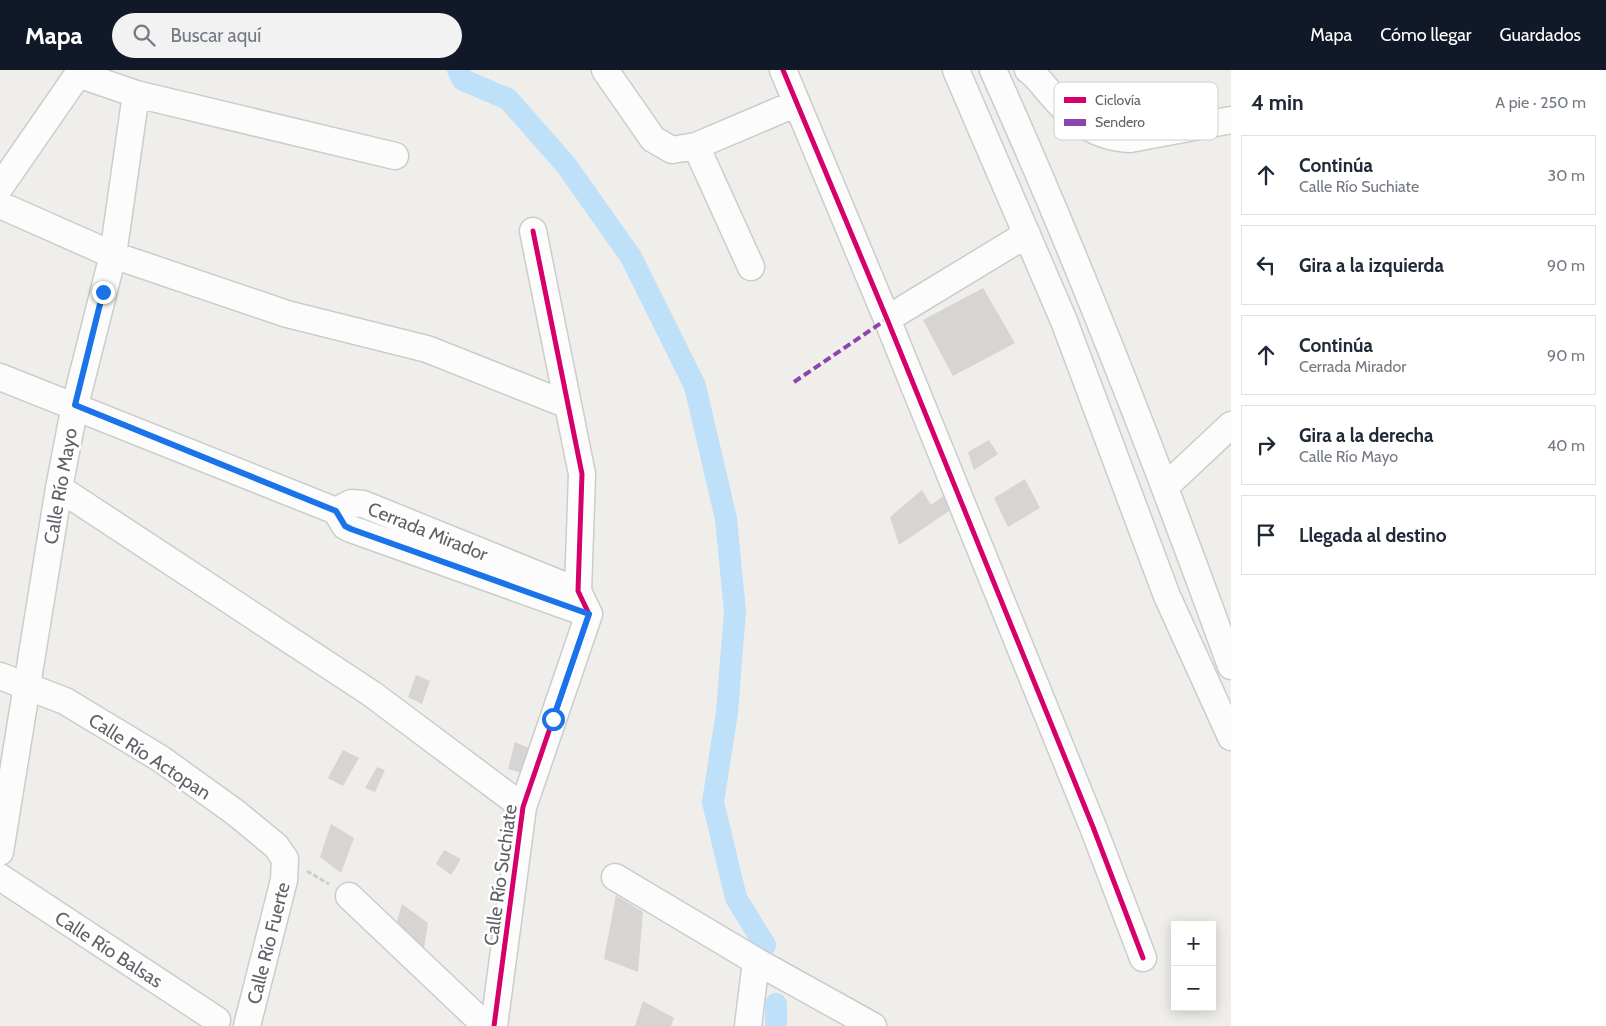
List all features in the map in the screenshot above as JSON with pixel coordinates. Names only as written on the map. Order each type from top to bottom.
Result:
[{"type":"street","points":[[605,70],[653,139],[672,150],[696,146],[797,103]]},
{"type":"street","points":[[783,70],[887,319],[1093,827],[1143,958]]},
{"type":"street","points":[[956,70],[1064,322],[1166,596],[1231,737]]},
{"type":"street","points":[[993,70],[1053,204],[1166,486],[1231,666]]},
{"type":"street","points":[[1028,70],[1054,99]]},
{"type":"street","points":[[0,187],[79,72],[136,94],[395,156]]},
{"type":"street","name":"Calle Río Mayo","points":[[0,852],[59,488],[75,405],[113,254],[136,94]]},
{"type":"street","points":[[1218,122],[1231,120]]},
{"type":"street","points":[[696,146],[751,267]]},
{"type":"street","points":[[0,205],[113,254],[287,314],[427,349],[568,405]]},
{"type":"street","name":"Calle Río Suchiate","points":[[494,1026],[523,807],[584,602],[582,474],[533,231]]},
{"type":"street","points":[[887,319],[1027,234]]},
{"type":"street","name":"Cerrada Mirador","points":[[0,376],[336,511],[351,503],[363,504],[584,602]]},
{"type":"street","points":[[1166,486],[1231,425]]},
{"type":"street","points":[[59,488],[372,694],[523,807]]},
{"type":"street","name":"Calle Río Actopan","points":[[0,676],[66,701],[161,759],[236,813],[276,846],[285,859]]},
{"type":"street","name":"Calle Río Fuerte","points":[[248,1026],[284,880],[285,859]]},
{"type":"street","name":"Calle Río Balsas","points":[[0,877],[217,1020]]},
{"type":"street","points":[[614,877],[756,961],[873,1026]]},
{"type":"street","points":[[349,896],[486,1026]]},
{"type":"street","points":[[748,1026],[756,961]]},
{"type":"path","points":[[285,859],[349,896]]},
{"type":"building","points":[[983,288],[1015,343],[953,376],[923,320]]},
{"type":"building","points":[[989,440],[998,454],[974,470],[968,452]]},
{"type":"building","points":[[1025,479],[1040,508],[1008,527],[994,498]]},
{"type":"building","points":[[922,490],[931,505],[948,493],[955,507],[899,545],[890,517]]},
{"type":"building","points":[[416,675],[430,681],[422,704],[408,697]]},
{"type":"building","points":[[515,742],[529,748],[521,773],[508,769]]},
{"type":"building","points":[[343,750],[359,758],[343,786],[328,778]]},
{"type":"building","points":[[377,767],[385,770],[375,792],[365,788]]},
{"type":"building","points":[[331,824],[354,838],[341,873],[320,857]]},
{"type":"building","points":[[444,850],[461,859],[451,875],[436,864]]},
{"type":"building","points":[[616,895],[643,912],[638,972],[604,959]]},
{"type":"building","points":[[402,904],[428,923],[424,948],[396,925]]},
{"type":"building","points":[[643,1001],[674,1018],[671,1026],[635,1026]]},
{"type":"waterway","points":[[458,70],[463,80],[508,99],[566,165],[631,257],[695,386],[726,519],[735,612],[727,712],[713,802],[736,898],[765,945]]},
{"type":"waterway","points":[[776,1004],[776,1026]]},
{"type":"marked path","points":[[794,382],[887,319]]},
{"type":"cycle path","points":[[783,70],[887,319],[1093,827],[1143,958]]},
{"type":"cycle path","points":[[494,1026],[523,807],[589,614],[578,591],[582,474],[533,231]]},
{"type":"route","points":[[103,292],[75,405],[336,511],[345,526],[351,529],[589,614],[553,719]]}]
